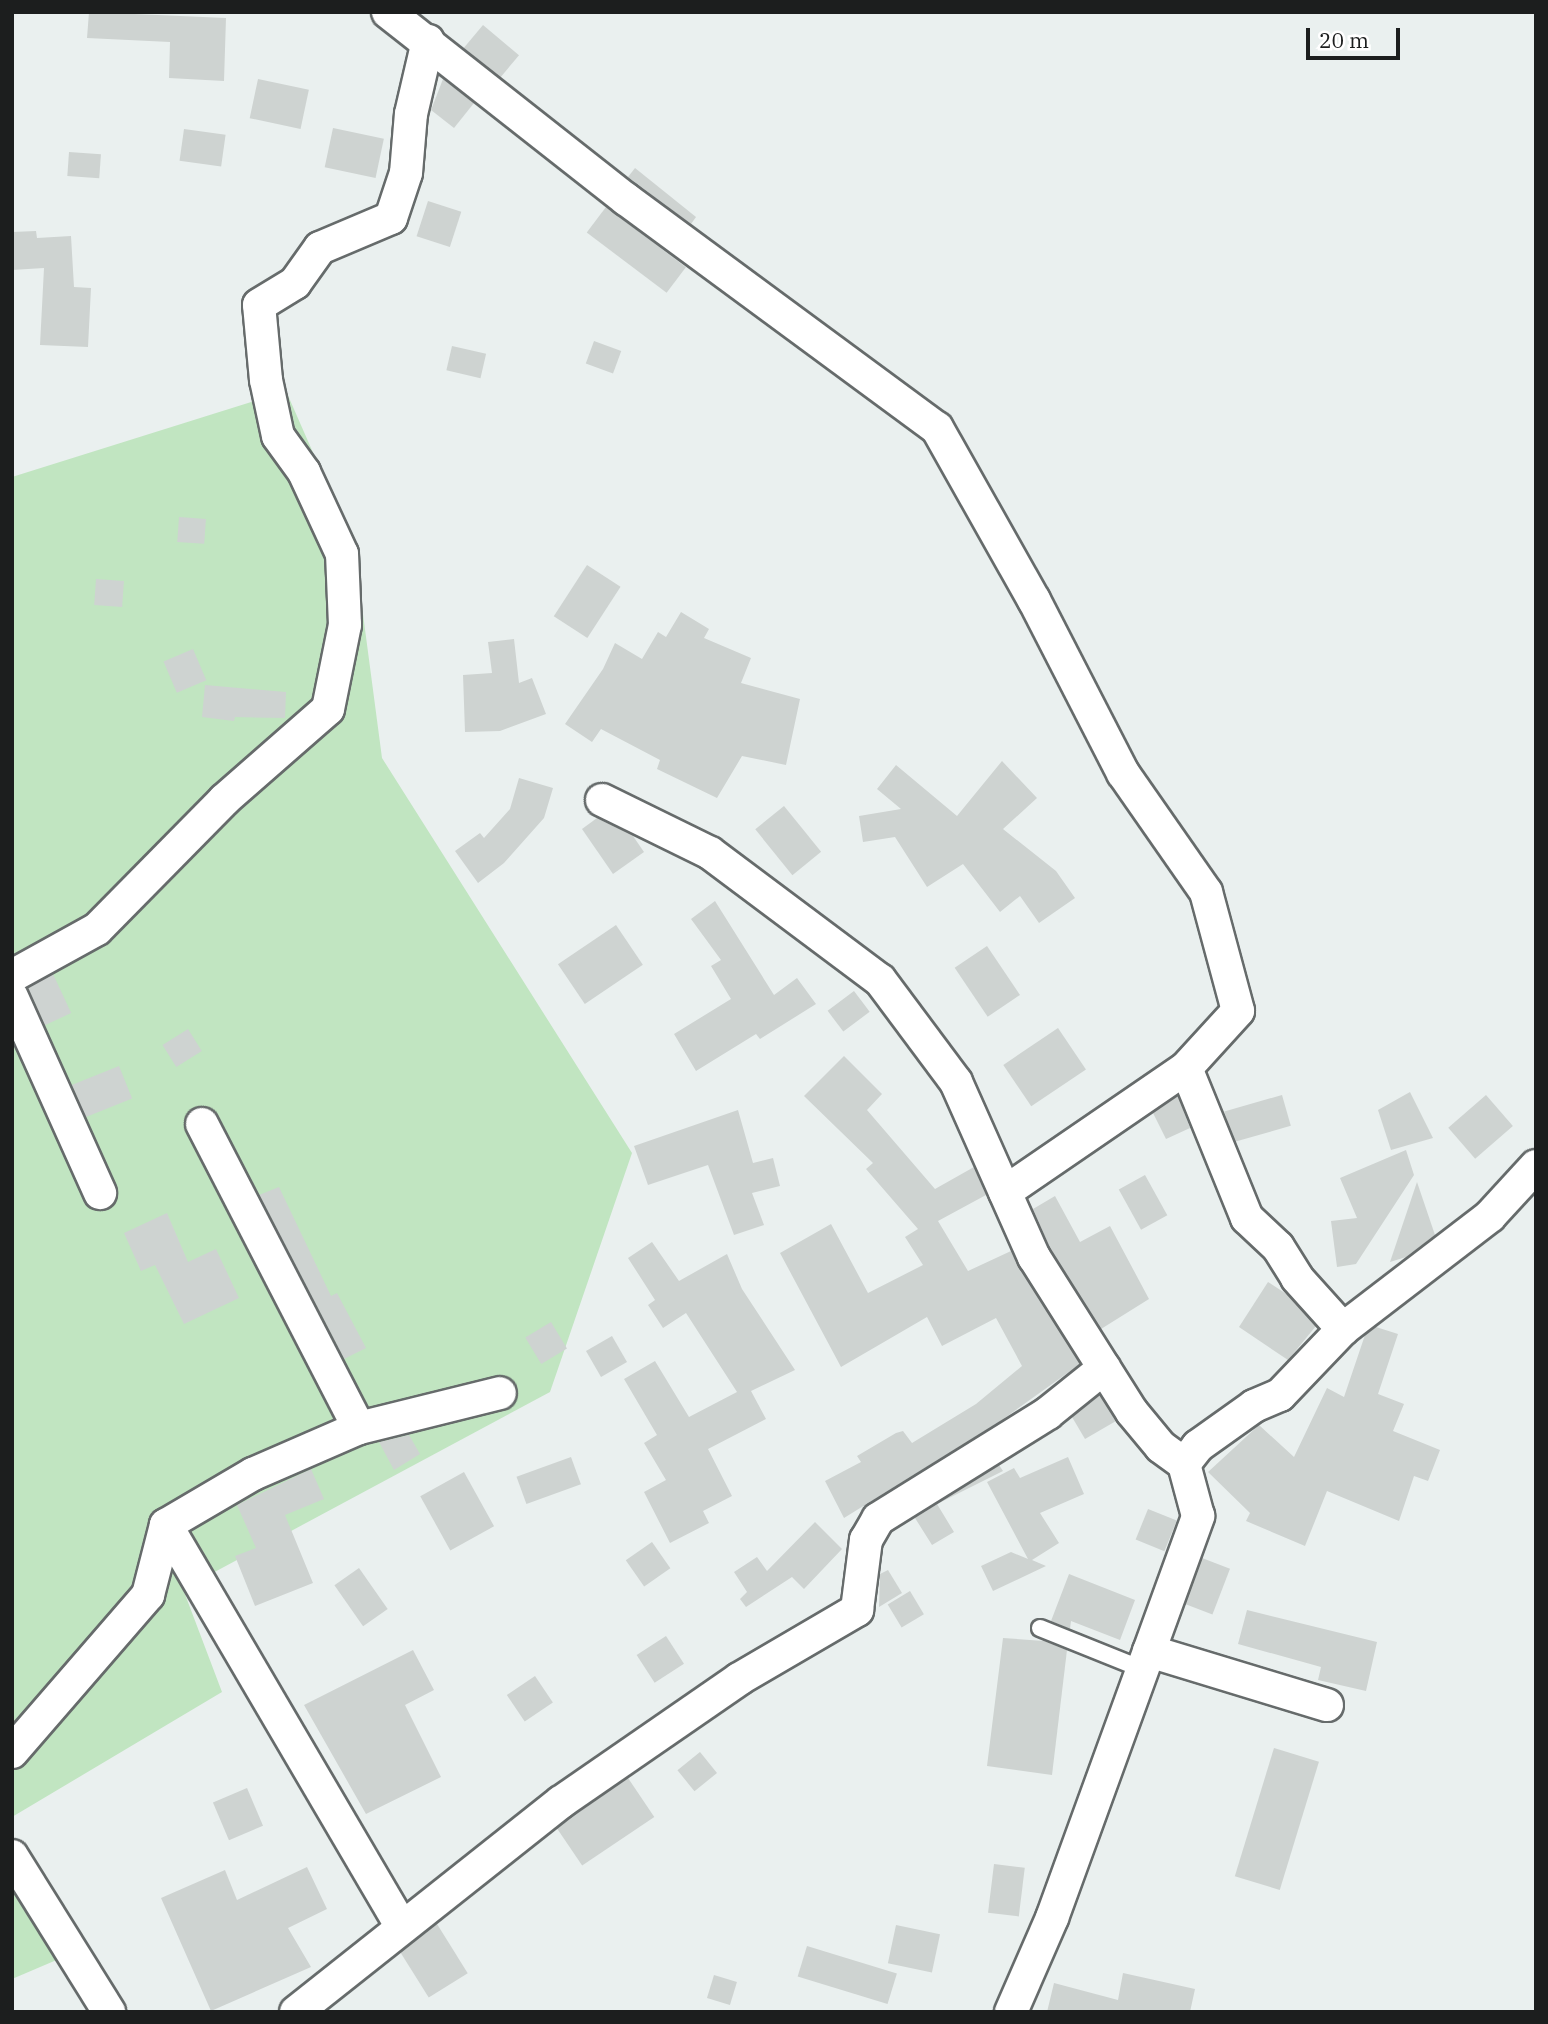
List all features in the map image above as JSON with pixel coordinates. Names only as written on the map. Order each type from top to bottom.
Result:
[{"type":"street","points":[[388,12],[626,199],[937,428],[1034,600],[1124,774],[1206,892],[1238,1011],[1186,1068],[1005,1192]]},
{"type":"street","points":[[12,976],[97,929],[224,800],[328,709],[345,625],[342,554],[304,472],[278,436],[266,380],[259,305],[295,283],[320,248],[391,218],[406,173],[411,114],[428,41]]},
{"type":"street","points":[[602,800],[710,853],[880,979],[956,1082],[1034,1257],[1146,1430],[1184,1464],[1198,1516],[1052,1918],[1011,2012]]},
{"type":"street","points":[[12,997],[100,1193]]},
{"type":"street","points":[[1186,1068],[1247,1218],[1278,1247],[1297,1278],[1343,1329]]},
{"type":"street","points":[[202,1124],[359,1428]]},
{"type":"street","points":[[1184,1464],[1198,1446],[1254,1406],[1280,1395],[1343,1329],[1490,1216],[1536,1166]]},
{"type":"street","points":[[296,2012],[561,1802],[739,1679],[857,1610],[866,1540],[878,1518],[1048,1413],[1104,1368]]},
{"type":"street","points":[[12,1752],[148,1595],[166,1525],[253,1474],[359,1428],[500,1393]]},
{"type":"street","points":[[166,1525],[402,1927]]},
{"type":"street","points":[[1145,1660],[1327,1705]]},
{"type":"street","points":[[12,1856],[109,2012]]},
{"type":"lane","points":[[1040,1628],[1145,1660]]},
{"type":"green space","points":[[286,391],[354,546],[382,758],[632,1153],[550,1392],[183,1589],[222,1692],[12,1817],[12,477]]},
{"type":"green space","points":[[12,1856],[73,1953],[12,1979]]},
{"type":"building","points":[[89,12],[226,18],[224,81],[169,78],[170,42],[87,38]]},
{"type":"building","points":[[483,25],[519,55],[500,78],[464,48]]},
{"type":"building","points":[[258,79],[309,90],[301,129],[250,118]]},
{"type":"building","points":[[443,79],[474,103],[454,128],[431,110]]},
{"type":"building","points":[[333,128],[384,139],[376,178],[325,167]]},
{"type":"building","points":[[184,129],[226,135],[221,167],[180,161]]},
{"type":"building","points":[[69,152],[101,154],[99,178],[67,176]]},
{"type":"building","points":[[635,168],[696,217],[691,224],[628,177]]},
{"type":"building","points":[[428,201],[461,212],[450,247],[417,236]]},
{"type":"building","points":[[606,207],[686,267],[667,293],[587,233]]},
{"type":"building","points":[[36,231],[37,238],[71,236],[74,287],[91,288],[88,347],[40,345],[44,268],[12,270],[12,232]]},
{"type":"building","points":[[594,341],[621,351],[613,373],[586,364]]},
{"type":"building","points":[[452,346],[486,354],[480,378],[446,370]]},
{"type":"building","points":[[179,517],[206,519],[204,544],[177,542]]},
{"type":"building","points":[[587,565],[621,587],[587,638],[554,616]]},
{"type":"building","points":[[96,579],[124,581],[122,607],[94,605]]},
{"type":"building","points":[[681,612],[709,629],[704,638],[751,658],[741,683],[800,699],[786,765],[742,756],[717,798],[657,769],[660,760],[601,729],[592,742],[565,724],[603,669],[615,643],[642,659],[658,632],[666,637]]},
{"type":"building","points":[[514,639],[519,683],[532,678],[546,714],[500,731],[465,732],[463,675],[492,673],[488,642]]},
{"type":"building","points":[[193,649],[206,680],[177,693],[164,662]]},
{"type":"building","points":[[205,685],[286,692],[285,718],[235,717],[234,721],[202,717]]},
{"type":"building","points":[[1002,761],[1037,798],[1003,829],[1056,871],[1075,898],[1039,923],[1020,896],[1000,912],[963,864],[927,887],[895,837],[863,842],[859,816],[901,809],[877,789],[896,765],[957,816]]},
{"type":"building","points":[[519,778],[553,788],[544,818],[504,863],[478,883],[455,851],[480,833],[484,838],[510,809]]},
{"type":"building","points":[[784,806],[821,852],[792,875],[755,829]]},
{"type":"building","points":[[597,818],[633,836],[644,852],[613,874],[582,829]]},
{"type":"building","points":[[715,901],[774,995],[797,978],[816,1004],[760,1039],[756,1034],[696,1071],[674,1034],[731,999],[711,966],[721,960],[691,919]]},
{"type":"building","points":[[616,925],[643,965],[585,1004],[558,964]]},
{"type":"building","points":[[987,946],[1020,995],[988,1017],[955,968]]},
{"type":"building","points":[[53,974],[71,1013],[45,1025],[27,986]]},
{"type":"building","points":[[854,991],[870,1012],[843,1032],[828,1011]]},
{"type":"building","points":[[1058,1028],[1086,1069],[1031,1106],[1003,1065]]},
{"type":"building","points":[[188,1029],[202,1051],[176,1067],[163,1045]]},
{"type":"building","points":[[844,1056],[882,1094],[867,1110],[935,1189],[974,1167],[986,1195],[938,1221],[968,1271],[1011,1251],[1080,1364],[999,1422],[844,1518],[825,1481],[861,1462],[857,1456],[896,1433],[903,1431],[912,1443],[976,1404],[1022,1366],[996,1318],[942,1346],[927,1317],[841,1367],[780,1253],[831,1224],[868,1293],[923,1265],[905,1237],[918,1229],[866,1169],[873,1163],[804,1096]]},
{"type":"building","points":[[119,1066],[132,1098],[85,1118],[72,1085]]},
{"type":"building","points":[[1410,1092],[1433,1138],[1391,1150],[1378,1110]]},
{"type":"building","points":[[1282,1095],[1291,1126],[1233,1142],[1224,1112]]},
{"type":"building","points":[[1486,1095],[1513,1126],[1475,1159],[1448,1128]]},
{"type":"building","points":[[1178,1096],[1190,1128],[1166,1139],[1153,1113]]},
{"type":"building","points":[[738,1110],[753,1163],[773,1158],[780,1186],[752,1193],[764,1225],[734,1235],[708,1165],[648,1185],[634,1146]]},
{"type":"building","points":[[1406,1150],[1414,1175],[1356,1264],[1337,1267],[1331,1221],[1357,1218],[1340,1178]]},
{"type":"building","points":[[1145,1175],[1167,1215],[1141,1230],[1119,1190]]},
{"type":"building","points":[[1417,1182],[1435,1235],[1406,1257],[1390,1262]]},
{"type":"building","points":[[279,1187],[331,1296],[337,1293],[366,1348],[344,1359],[259,1195]]},
{"type":"building","points":[[1055,1196],[1080,1242],[1110,1226],[1149,1299],[1101,1329],[1050,1248],[1033,1209]]},
{"type":"building","points":[[167,1213],[188,1262],[216,1249],[239,1298],[184,1324],[155,1265],[141,1271],[124,1233]]},
{"type":"building","points":[[652,1242],[679,1281],[727,1254],[742,1289],[795,1370],[751,1391],[766,1419],[708,1449],[732,1496],[703,1511],[709,1523],[670,1543],[644,1492],[666,1480],[644,1443],[657,1435],[624,1379],[655,1361],[689,1417],[737,1392],[686,1313],[663,1328],[648,1305],[655,1300],[628,1258]]},
{"type":"building","points":[[1268,1282],[1288,1295],[1316,1326],[1288,1360],[1239,1327]]},
{"type":"building","points":[[551,1322],[567,1349],[541,1364],[525,1337]]},
{"type":"building","points":[[1376,1327],[1398,1334],[1378,1394],[1404,1404],[1393,1431],[1440,1450],[1428,1481],[1414,1476],[1399,1521],[1327,1491],[1305,1546],[1246,1521],[1250,1513],[1208,1472],[1259,1425],[1294,1457],[1327,1388],[1344,1397],[1365,1335]]},
{"type":"building","points":[[612,1336],[627,1362],[601,1377],[586,1351]]},
{"type":"building","points":[[1100,1395],[1116,1421],[1085,1439],[1072,1417]]},
{"type":"building","points":[[409,1435],[420,1454],[394,1470],[379,1442]]},
{"type":"building","points":[[571,1457],[581,1484],[526,1504],[516,1477]]},
{"type":"building","points":[[1068,1457],[1084,1494],[1040,1513],[1059,1543],[1032,1560],[1046,1566],[993,1591],[981,1566],[1011,1552],[1028,1559],[987,1482],[1014,1468],[1020,1478]]},
{"type":"building","points":[[999,1465],[1003,1471],[938,1504]]},
{"type":"building","points":[[311,1469],[324,1499],[285,1515],[313,1583],[255,1606],[235,1556],[256,1548],[237,1505]]},
{"type":"building","points":[[464,1472],[494,1526],[450,1550],[420,1496]]},
{"type":"building","points":[[937,1504],[954,1532],[932,1545],[915,1518]]},
{"type":"building","points":[[1148,1509],[1177,1521],[1164,1551],[1136,1540]]},
{"type":"building","points":[[815,1522],[842,1549],[804,1589],[792,1577],[746,1607],[740,1599],[747,1592],[734,1572],[757,1557],[767,1571]]},
{"type":"building","points":[[652,1542],[670,1568],[644,1587],[626,1560]]},
{"type":"building","points":[[1202,1558],[1230,1569],[1212,1614],[1184,1604]]},
{"type":"building","points":[[359,1568],[388,1609],[363,1626],[334,1585]]},
{"type":"building","points":[[888,1570],[902,1593],[879,1607],[880,1574]]},
{"type":"building","points":[[1069,1574],[1135,1600],[1120,1640],[1071,1621],[1070,1629],[1051,1621]]},
{"type":"building","points":[[910,1591],[924,1614],[902,1628],[888,1604]]},
{"type":"building","points":[[1247,1610],[1377,1642],[1366,1691],[1318,1680],[1321,1667],[1238,1644]]},
{"type":"building","points":[[666,1636],[684,1664],[655,1683],[637,1655]]},
{"type":"building","points":[[1003,1638],[1044,1641],[1067,1650],[1052,1775],[987,1766]]},
{"type":"building","points":[[413,1650],[434,1690],[405,1705],[441,1777],[366,1814],[304,1705]]},
{"type":"building","points":[[535,1676],[553,1703],[525,1722],[507,1695]]},
{"type":"building","points":[[1274,1748],[1319,1762],[1280,1890],[1235,1876]]},
{"type":"building","points":[[700,1752],[717,1773],[694,1791],[677,1770]]},
{"type":"building","points":[[628,1778],[654,1817],[582,1866],[556,1827]]},
{"type":"building","points":[[247,1788],[263,1826],[229,1840],[213,1802]]},
{"type":"building","points":[[994,1864],[1025,1868],[1019,1916],[988,1913]]},
{"type":"building","points":[[307,1867],[327,1909],[288,1928],[311,1967],[211,2011],[161,1898],[225,1870],[237,1900]]},
{"type":"building","points":[[437,1924],[468,1973],[429,1998],[398,1948]]},
{"type":"building","points":[[896,1925],[940,1934],[932,1973],[888,1963]]},
{"type":"building","points":[[807,1946],[897,1973],[888,2004],[798,1977]]},
{"type":"building","points":[[1123,1973],[1195,1989],[1190,2012],[1047,2012],[1054,1983],[1118,2000]]},
{"type":"building","points":[[714,1975],[737,1982],[730,2005],[707,1998]]}]
